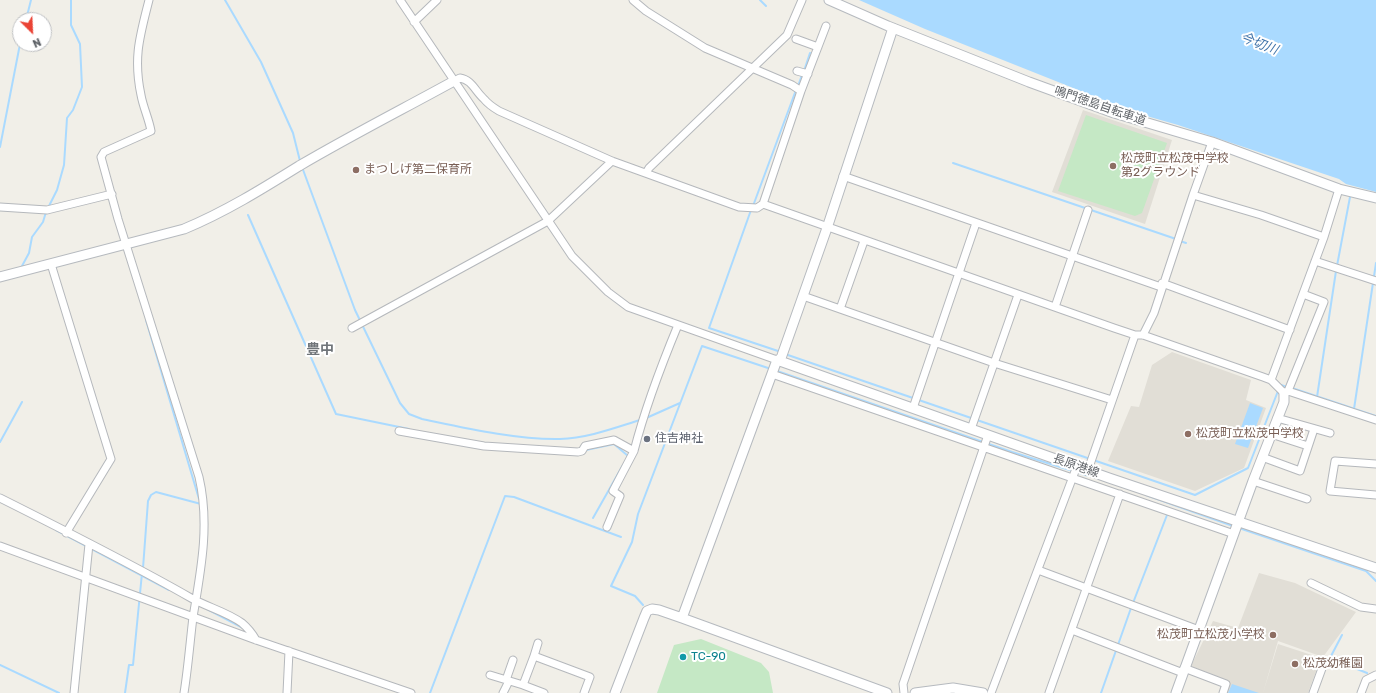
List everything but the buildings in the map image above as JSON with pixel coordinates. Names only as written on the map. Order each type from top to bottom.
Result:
[{"type":"street","points":[[149,0],[138,38],[136,62],[141,97],[151,131],[104,152],[101,156],[103,170],[112,194],[197,470],[204,498],[205,520],[202,568],[196,601],[184,693]]},
{"type":"street","points":[[400,0],[572,256],[608,292],[628,307],[778,360]]},
{"type":"street","points":[[414,22],[437,0]]},
{"type":"street","points":[[633,0],[646,11],[705,48],[792,85],[801,91]]},
{"type":"street","points":[[646,173],[649,168],[787,35],[802,0]]},
{"type":"street","name":"鳴門徳島自転車道","points":[[829,0],[893,28],[1029,82],[1114,113],[1212,142],[1339,189],[1376,198]]},
{"type":"street","points":[[0,277],[184,229],[226,210],[300,166],[460,78],[470,81],[484,100],[500,111],[612,161],[739,207],[757,208],[763,204],[801,91],[826,26]]},
{"type":"street","points":[[682,618],[827,228],[893,28]]},
{"type":"street","points":[[796,39],[818,47]]},
{"type":"street","points":[[797,71],[808,74]]},
{"type":"street","points":[[1143,335],[1154,313],[1162,285],[1212,142]]},
{"type":"street","points":[[352,328],[548,221],[612,161]]},
{"type":"street","points":[[844,176],[1072,257],[1162,285],[1290,330]]},
{"type":"street","points":[[1271,380],[1324,237],[1339,189]]},
{"type":"street","points":[[0,207],[50,209],[112,194]]},
{"type":"street","points":[[1193,195],[1261,215],[1324,237]]},
{"type":"street","points":[[763,204],[1018,295],[1135,335],[1143,335],[1271,380],[1286,392],[1376,420]]},
{"type":"street","points":[[1055,307],[1088,210]]},
{"type":"street","points":[[913,408],[976,223]]},
{"type":"street","points":[[840,309],[864,241]]},
{"type":"street","points":[[1315,261],[1376,281]]},
{"type":"street","points":[[51,264],[112,459],[66,533]]},
{"type":"street","points":[[1176,693],[1253,481],[1284,402],[1286,392],[1324,302],[1303,294]]},
{"type":"street","points":[[971,429],[1018,295]]},
{"type":"street","points":[[802,296],[994,363],[1112,400]]},
{"type":"street","points":[[607,527],[620,496],[613,491],[634,451],[640,427],[662,364],[678,325]]},
{"type":"street","points":[[1088,470],[1135,335]]},
{"type":"street","name":"長原港線","points":[[778,360],[1088,470],[1236,528],[1376,568]]},
{"type":"street","points":[[772,374],[1120,494],[1236,528]]},
{"type":"street","points":[[1277,418],[1330,433]]},
{"type":"street","points":[[1262,457],[1300,471],[1314,429]]},
{"type":"street","points":[[399,431],[484,446],[578,452],[582,451],[585,446],[614,440],[634,451]]},
{"type":"street","points":[[1271,434],[1308,446]]},
{"type":"street","points":[[904,693],[903,684],[988,435]]},
{"type":"street","points":[[1376,464],[1335,460],[1330,491],[1376,495]]},
{"type":"street","points":[[991,693],[1077,466]]},
{"type":"street","points":[[1253,481],[1307,499]]},
{"type":"street","points":[[1049,693],[1120,494]]},
{"type":"street","points":[[0,498],[66,533],[124,560],[196,601],[223,612],[241,623],[248,629],[256,640]]},
{"type":"street","points":[[74,693],[89,544]]},
{"type":"street","points":[[0,546],[256,640],[411,693]]},
{"type":"street","points":[[1038,570],[1199,630]]},
{"type":"street","points":[[1311,583],[1360,607],[1376,609]]},
{"type":"street","points":[[615,693],[647,611],[652,609],[682,618],[887,693]]},
{"type":"street","points":[[1072,630],[1226,684],[1223,693]]},
{"type":"street","points":[[523,685],[538,643]]},
{"type":"street","points":[[286,693],[289,651]]},
{"type":"street","points":[[534,656],[590,677],[584,693]]},
{"type":"street","points":[[504,693],[513,660]]},
{"type":"street","points":[[1313,693],[1324,663]]},
{"type":"street","points":[[490,675],[544,693]]},
{"type":"street","points":[[1361,693],[1366,680],[1376,675]]},
{"type":"street","points":[[915,693],[952,688],[983,693]]},
{"type":"shaded area","name":"松茂町立松茂中学校 第2グラウンド","points":[[1083,110],[1172,140],[1145,224],[1052,192]]},
{"type":"shaded area","name":"松茂町立松茂中学校","points":[[1172,352],[1251,380],[1246,400],[1266,408],[1244,468],[1195,491],[1108,461],[1131,406],[1139,407],[1152,365]]},
{"type":"shaded area","name":"松茂町立松茂小学校","points":[[1259,573],[1295,583],[1356,612],[1323,657],[1278,641],[1263,693],[1226,693],[1230,682],[1191,666],[1213,621],[1238,628]]},
{"type":"shaded area","name":"松茂幼稚園","points":[[1278,644],[1321,658],[1308,693],[1263,693]]},
{"type":"green space","name":"松茂町立松茂中学校 第2グラウンド","points":[[1086,115],[1167,143],[1142,213],[1135,216],[1058,191]]},
{"type":"green space","points":[[701,639],[761,663],[769,672],[773,693],[657,693],[674,645]]},
{"type":"water","name":"今切川","points":[[859,0],[1376,0],[1376,192],[1346,184],[1339,179],[1178,125],[1136,113],[925,29]]},
{"type":"water","points":[[1250,403],[1263,408],[1248,448],[1235,444]]},
{"type":"water","points":[[1232,684],[1259,693],[1228,693]]},
{"type":"waterway","points":[[28,12],[31,0]]},
{"type":"waterway","points":[[48,208],[57,190],[64,165],[67,118],[73,110],[82,87],[80,44],[71,25],[71,0]]},
{"type":"waterway","points":[[225,0],[261,62],[293,133],[300,161]]},
{"type":"waterway","points":[[760,0],[766,6]]},
{"type":"waterway","points":[[0,147],[18,52]]},
{"type":"waterway","points":[[804,71],[810,53]]},
{"type":"waterway","points":[[798,86],[802,75]]},
{"type":"waterway","points":[[753,206],[796,90]]},
{"type":"waterway","points":[[953,163],[1176,239]]},
{"type":"waterway","points":[[302,167],[355,310],[400,403],[409,414],[422,419],[473,430],[543,439],[581,437],[640,420]]},
{"type":"waterway","points":[[1317,397],[1336,271],[1350,197]]},
{"type":"waterway","points":[[751,210],[709,328],[781,352]]},
{"type":"waterway","points":[[22,266],[29,253],[32,237],[43,222],[46,212]]},
{"type":"waterway","points":[[248,215],[336,414],[409,429]]},
{"type":"waterway","points":[[1180,241],[1186,243]]},
{"type":"waterway","points":[[1354,409],[1376,263]]},
{"type":"waterway","points":[[146,320],[199,499]]},
{"type":"waterway","points":[[643,605],[635,596],[611,586],[632,542],[638,514],[702,346],[771,369]]},
{"type":"waterway","points":[[785,354],[1195,495],[1248,468],[1278,391]]},
{"type":"waterway","points":[[777,371],[1012,452],[1089,476]]},
{"type":"waterway","points":[[1281,385],[1287,387]]},
{"type":"waterway","points":[[1292,388],[1376,416]]},
{"type":"waterway","points":[[0,442],[22,402]]},
{"type":"waterway","points":[[644,419],[680,403]]},
{"type":"waterway","points":[[586,450],[614,444],[628,456]]},
{"type":"waterway","points":[[593,518],[623,465]]},
{"type":"waterway","points":[[143,568],[148,501],[151,495],[156,492],[201,504]]},
{"type":"waterway","points":[[1146,495],[1233,526]]},
{"type":"waterway","points":[[430,693],[505,496],[514,497],[621,537]]},
{"type":"waterway","points":[[1133,603],[1167,515]]},
{"type":"waterway","points":[[1239,528],[1366,571],[1376,581]]},
{"type":"waterway","points":[[56,530],[169,590]]},
{"type":"waterway","points":[[125,693],[129,665],[133,665],[142,573]]},
{"type":"waterway","points":[[1101,693],[1131,608]]},
{"type":"waterway","points":[[207,609],[243,628]]},
{"type":"waterway","points":[[1342,635],[1330,658],[1367,673]]},
{"type":"waterway","points":[[0,665],[59,693]]},
{"type":"place","name":"松茂町立松茂中学校 第2グラウンド","points":[[1113,166]]},
{"type":"place","name":"まつしげ第二保育所","points":[[356,170]]},
{"type":"place","name":"松茂町立松茂中学校","points":[[1188,434]]},
{"type":"place","name":"住吉神社","points":[[647,439]]},
{"type":"place","name":"松茂町立松茂小学校","points":[[1273,635]]},
{"type":"place","name":"TC-90","points":[[683,657]]},
{"type":"place","name":"松茂幼稚園","points":[[1295,664]]},
{"type":"district","name":"豊中","points":[[320,350]]}]
